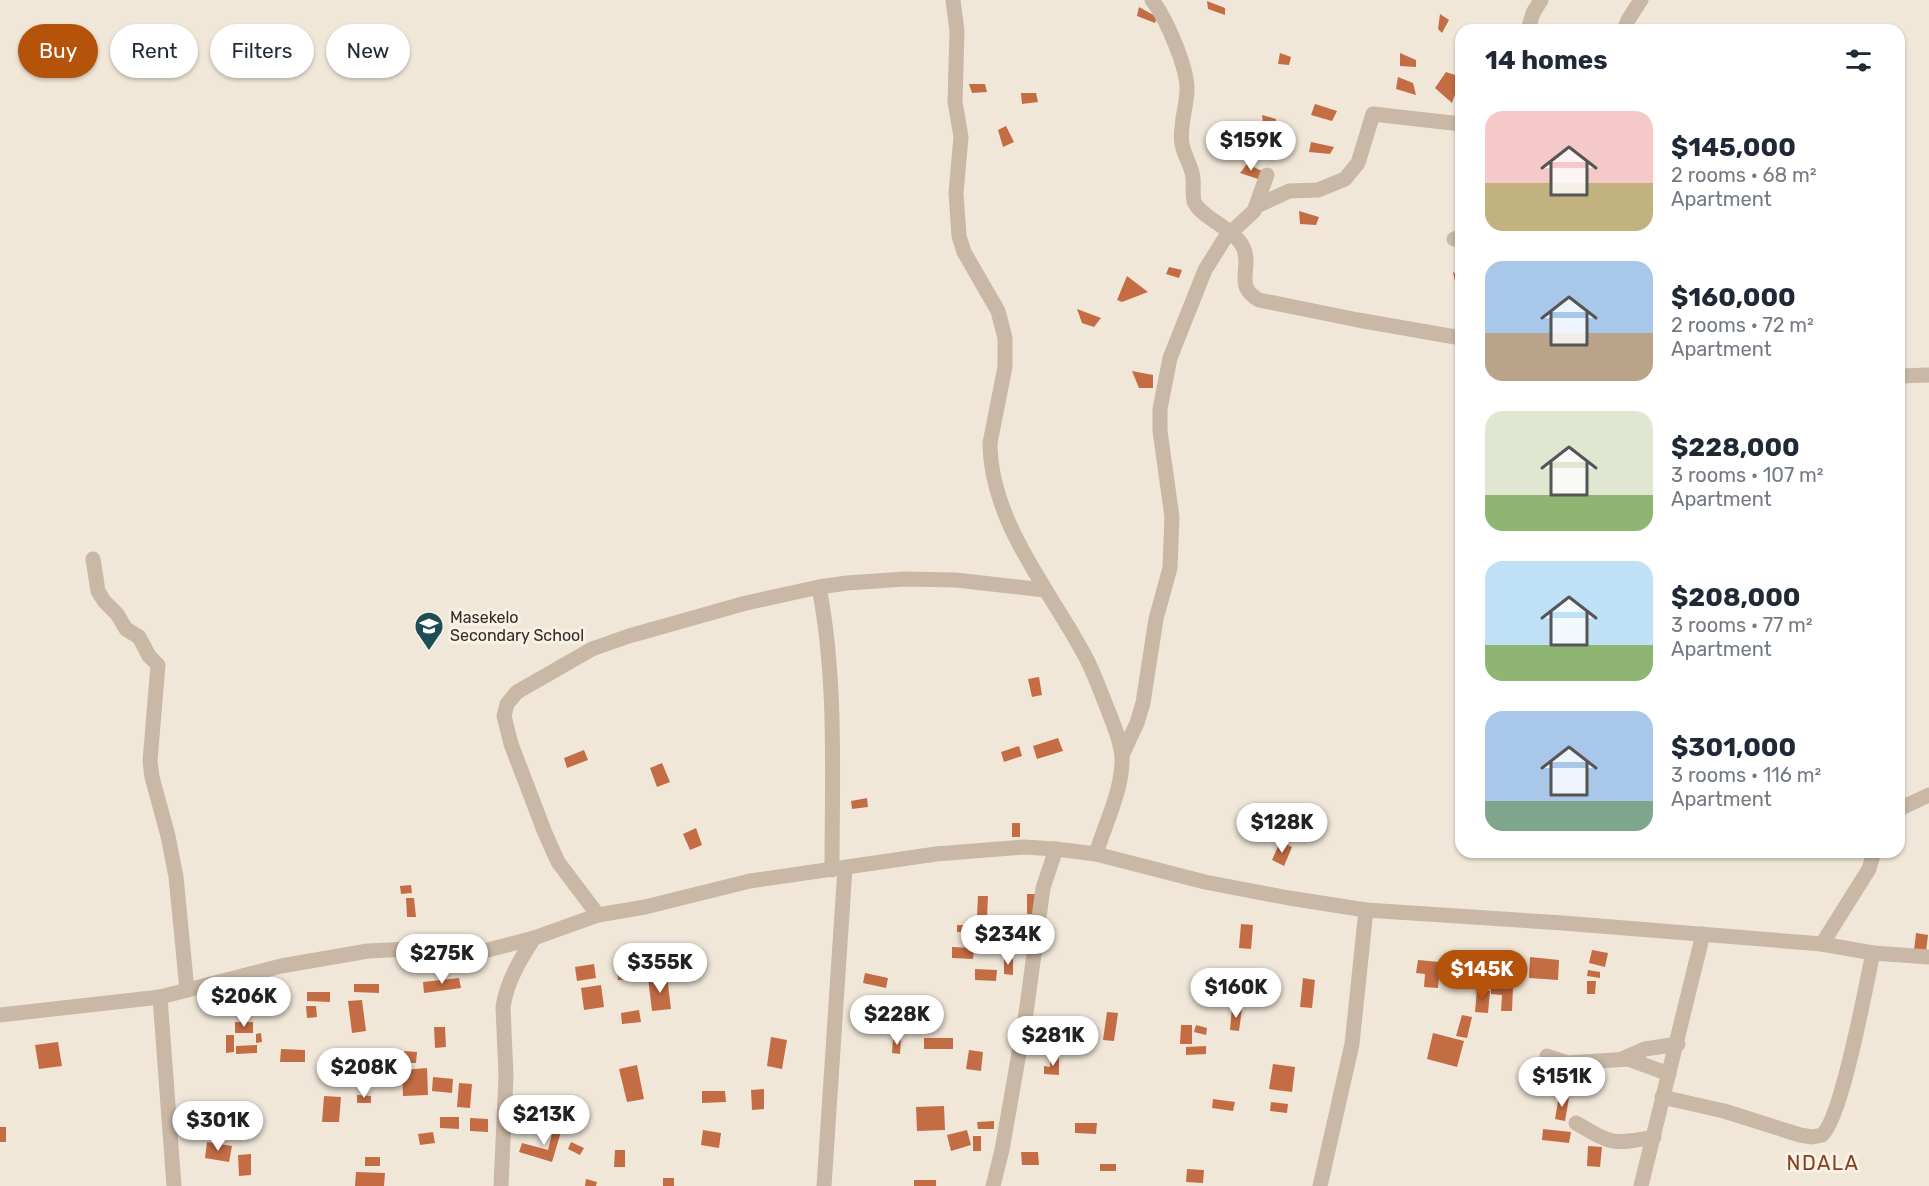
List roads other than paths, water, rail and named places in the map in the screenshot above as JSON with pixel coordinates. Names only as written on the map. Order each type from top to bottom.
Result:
[{"type":"street","points":[[953,0],[957,31],[955,102],[962,137],[956,194],[958,236],[964,252],[998,310],[1005,338],[1005,367],[992,427],[990,455],[994,481],[1002,507],[1024,553],[1084,654],[1112,719],[1122,755]]},
{"type":"street","points":[[1152,0],[1158,7],[1179,54],[1187,85],[1182,146],[1194,179],[1194,202],[1201,211],[1238,238],[1245,251],[1245,285],[1249,292],[1260,300],[1380,325],[1455,337]]},
{"type":"street","points":[[1530,24],[1541,0]]},
{"type":"street","points":[[1626,24],[1641,0]]},
{"type":"street","points":[[1257,206],[1288,191],[1318,190],[1345,179],[1358,163],[1373,114],[1455,123]]},
{"type":"street","points":[[1096,854],[1117,789],[1122,755],[1143,704],[1156,620],[1170,568],[1172,517],[1160,431],[1160,409],[1170,358],[1205,270],[1230,232],[1251,215],[1257,206],[1267,176]]},
{"type":"street","points":[[1905,375],[1929,375]]},
{"type":"street","points":[[93,559],[98,591],[104,601],[117,614],[126,629],[139,637],[159,669],[150,761],[176,877],[187,990]]},
{"type":"street","points":[[598,915],[558,862],[515,755],[504,716],[509,701],[517,692],[592,649],[629,636],[746,603],[819,587],[905,579],[956,580],[1045,590]]},
{"type":"street","points":[[819,587],[829,651],[838,869],[825,1186]]},
{"type":"street","points":[[1905,806],[1929,795]]},
{"type":"street","points":[[0,1015],[160,997],[281,966],[333,956],[390,949],[410,949],[440,954],[490,950],[534,938],[598,915],[645,907],[750,881],[936,854],[1024,847],[1096,854],[1205,882],[1366,910],[1703,934],[1822,944],[1929,957]]},
{"type":"street","points":[[993,1186],[1002,1150],[1026,1013],[1043,888],[1056,849]]},
{"type":"street","points":[[1822,944],[1869,869],[1872,858]]},
{"type":"street","points":[[1320,1186],[1352,1044],[1366,910]]},
{"type":"street","points":[[1676,932],[1696,960]]},
{"type":"street","points":[[1641,1186],[1662,1097],[1678,1044],[1703,934]]},
{"type":"street","points":[[501,1186],[506,1076],[503,1007],[516,966],[534,938]]},
{"type":"street","points":[[1662,1097],[1724,1111],[1800,1135],[1812,1137],[1822,1135],[1831,1123],[1840,1095],[1873,952]]},
{"type":"street","points":[[160,997],[174,1186]]},
{"type":"street","points":[[1622,1059],[1645,1049],[1678,1044]]},
{"type":"street","points":[[1547,1056],[1568,1063],[1622,1059],[1669,1074]]},
{"type":"street","points":[[1576,1123],[1612,1142],[1628,1142],[1654,1137]]},
{"type":"place","name":"Masekelo Secondary School","points":[[429,652]]},
{"type":"district","name":"NDALA","points":[[1823,1163]]}]
